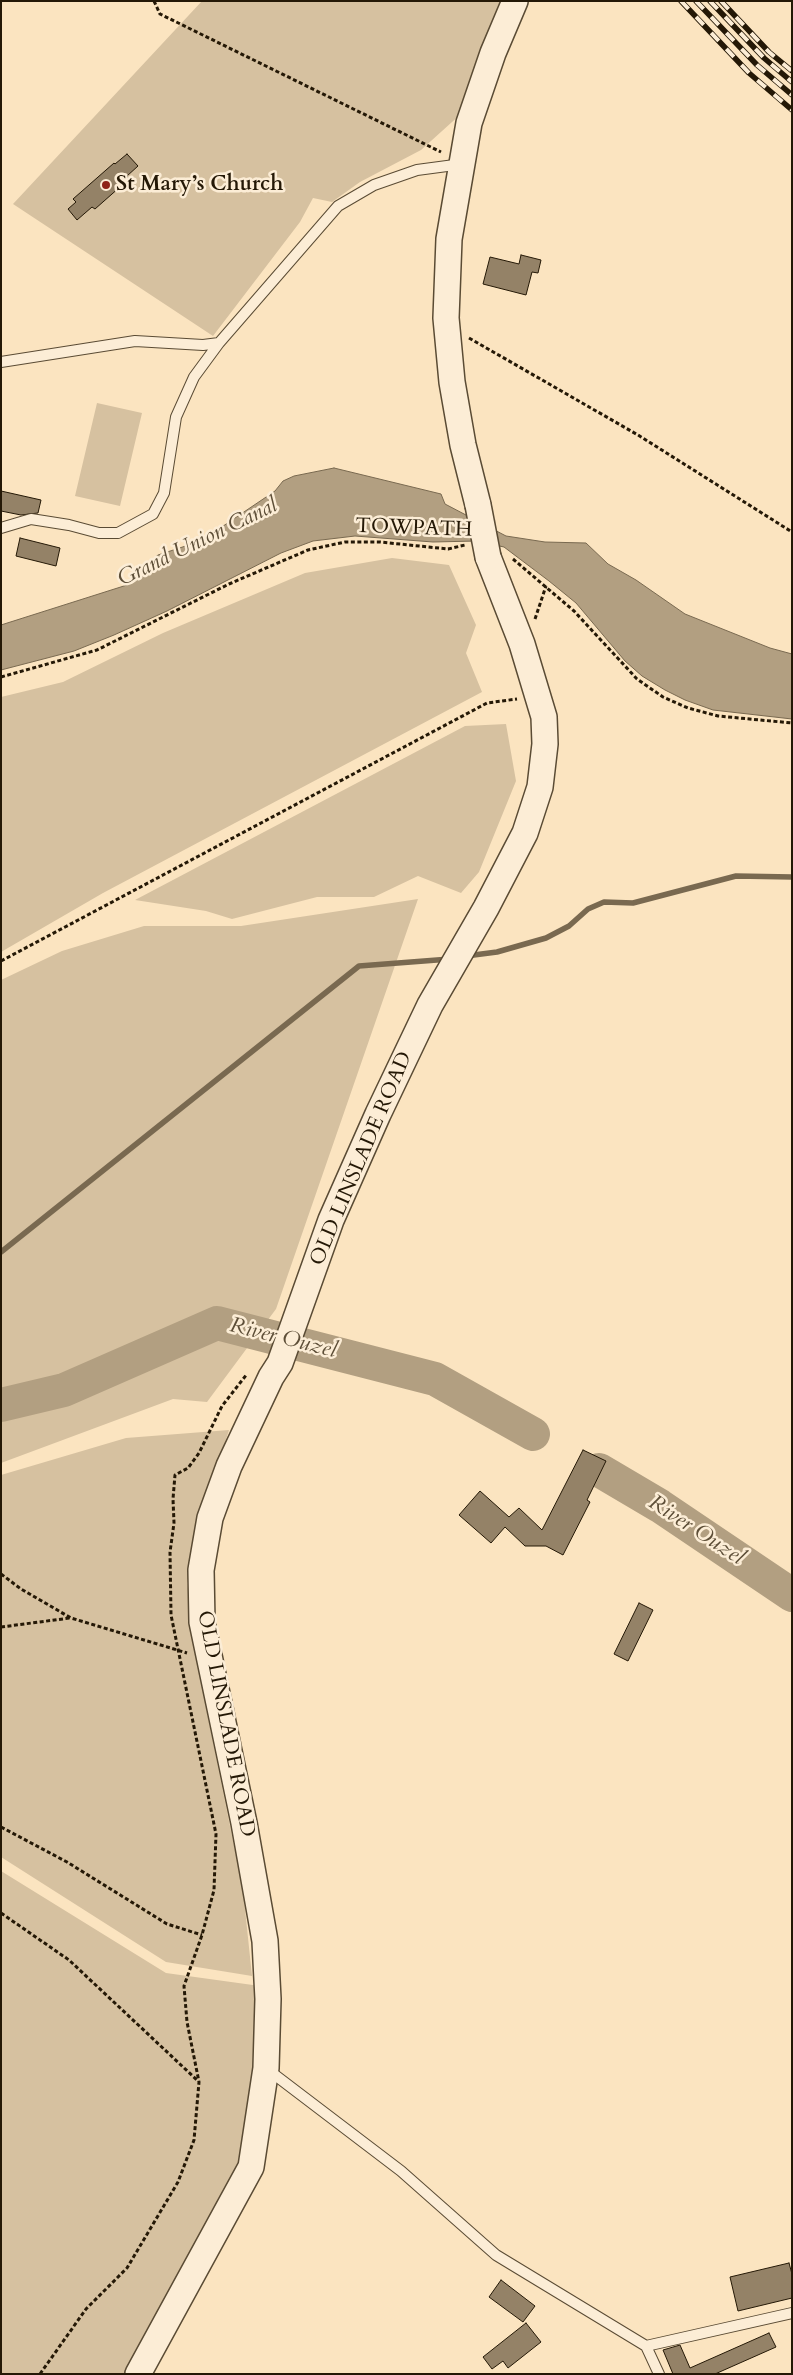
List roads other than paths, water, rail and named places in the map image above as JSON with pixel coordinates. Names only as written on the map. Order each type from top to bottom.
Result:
[{"type":"street","points":[[463,164],[469,123],[493,53],[515,1]]},
{"type":"street","name":"OLD LINSLADE ROAD","points":[[138,2374],[251,2167],[266,2068],[268,1999],[265,1941],[244,1824],[202,1622],[201,1570],[210,1518],[229,1466],[271,1377],[280,1363],[331,1220],[430,1005],[486,908],[525,833],[540,787],[545,744],[544,716],[522,644],[488,552],[463,445],[452,382],[447,325],[449,239],[463,164]]},
{"type":"lane","points":[[1,528],[31,519],[68,525],[99,534],[118,533],[153,514],[164,493],[176,417],[194,377],[219,343],[338,206],[374,185],[417,170],[463,164]]},
{"type":"lane","points":[[1,362],[135,341],[203,345],[219,343]]},
{"type":"lane","points":[[266,2068],[401,2171],[496,2255],[646,2346],[658,2374]]},
{"type":"lane","points":[[646,2346],[792,2312]]},
{"type":"water","name":"Grand Union Canal","points":[[334,468],[441,494],[445,504],[506,536],[545,542],[586,543],[608,564],[636,580],[685,614],[770,648],[792,654],[792,719],[713,710],[685,700],[665,690],[642,676],[625,661],[576,603],[549,581],[504,547],[477,541],[433,542],[355,536],[313,541],[281,553],[167,611],[114,635],[74,651],[1,670],[1,625],[127,585],[144,566],[158,555],[201,541],[275,491],[283,481],[294,476]]},
{"type":"waterway","points":[[466,956],[497,952],[546,938],[569,926],[588,909],[604,902],[633,903],[736,876],[792,877]]},
{"type":"waterway","points":[[1,1252],[359,966],[450,959]]},
{"type":"waterway","name":"River Ouzel","points":[[1,1405],[64,1390],[217,1323],[435,1379],[533,1434]]},
{"type":"waterway","name":"River Ouzel","points":[[599,1470],[660,1506],[792,1595]]},
{"type":"railway","points":[[681,1],[749,73],[792,110]]},
{"type":"railway","points":[[696,1],[757,65],[792,95]]},
{"type":"railway","points":[[710,1],[764,58],[792,82]]},
{"type":"railway","points":[[721,1],[769,52],[792,71]]},
{"type":"place","name":"St Mary’s Church","points":[[106,185]]}]
